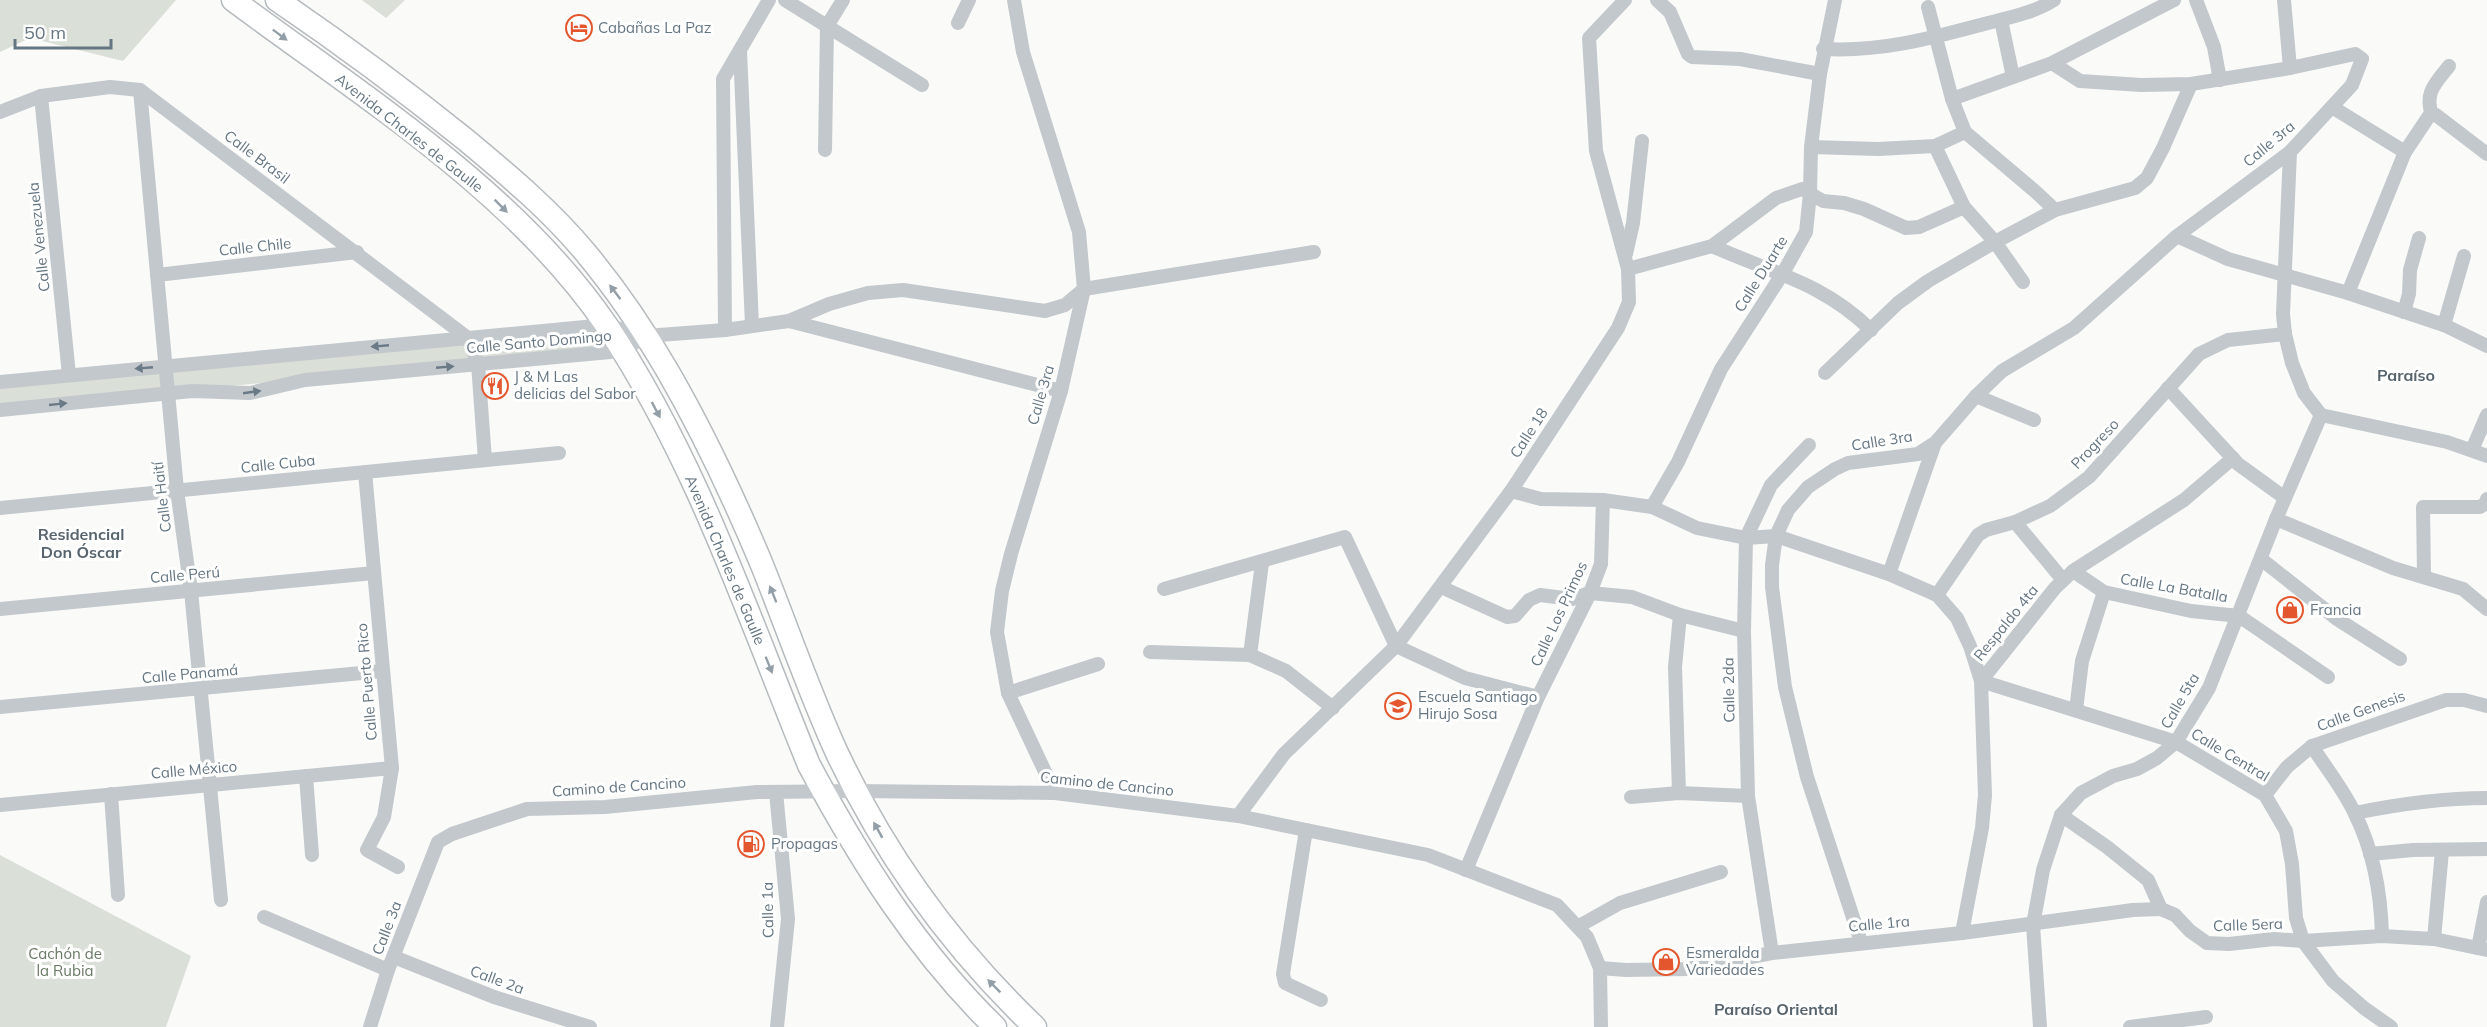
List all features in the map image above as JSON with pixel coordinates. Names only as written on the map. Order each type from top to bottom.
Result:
[{"type":"main road","name":"Avenida Charles de Gaulle","points":[[233,0],[440,153],[489,194],[562,271],[606,325],[675,446],[715,530],[809,765],[824,793],[863,863],[892,907],[937,964],[995,1027]]},
{"type":"main road","name":"Avenida Charles de Gaulle","points":[[277,0],[416,100],[506,173],[585,252],[646,336],[699,429],[736,507],[836,750],[891,853],[929,910],[978,969],[1035,1027]]},
{"type":"street","points":[[725,330],[723,79],[770,0]]},
{"type":"street","points":[[785,0],[922,85]]},
{"type":"street","points":[[825,150],[827,26],[843,0]]},
{"type":"street","points":[[958,23],[969,0]]},
{"type":"street","name":"Calle 3ra","points":[[1014,0],[1023,52],[1079,232],[1084,289],[1061,391],[1014,543],[1002,591],[997,632],[1008,693],[1055,793]]},
{"type":"street","name":"Calle 18","points":[[1238,816],[1284,754],[1396,646],[1511,491],[1618,328],[1629,302],[1627,262],[1596,152],[1589,38],[1625,0]]},
{"type":"street","points":[[1657,0],[1670,12],[1688,54],[1692,57],[1740,59],[1820,74]]},
{"type":"street","name":"Calle Duarte","points":[[1652,507],[1678,462],[1721,369],[1783,273],[1806,232],[1811,147],[1823,49],[1835,0]]},
{"type":"street","points":[[1823,49],[1880,49],[2001,20],[2040,8],[2054,0]]},
{"type":"street","points":[[1952,99],[2052,63],[2174,0]]},
{"type":"street","points":[[2196,0],[2214,47],[2220,80]]},
{"type":"street","points":[[2052,63],[2080,81],[2141,85],[2191,84],[2290,68],[2284,0]]},
{"type":"street","points":[[1928,7],[1952,99],[1965,132],[2055,210]]},
{"type":"street","points":[[2001,20],[2013,77]]},
{"type":"street","points":[[740,50],[752,325]]},
{"type":"street","name":"Calle 3ra","points":[[1861,942],[1807,777],[1785,687],[1772,587],[1772,565],[1776,536],[1788,510],[1808,487],[1848,463],[1918,454],[1935,443],[1976,396],[2002,371],[2074,328],[2177,236],[2290,152],[2352,85],[2362,59],[2355,54],[2290,68]]},
{"type":"street","points":[[2449,66],[2431,90],[2427,102],[2432,115],[2487,154]]},
{"type":"street","points":[[1826,372],[1898,303],[1928,281],[2055,210],[2135,188],[2147,178],[2191,84]]},
{"type":"street","points":[[0,112],[41,96],[110,87],[140,90]]},
{"type":"street","name":"Calle Brasil","points":[[140,90],[468,338]]},
{"type":"street","name":"Calle Haití","points":[[140,90],[177,490],[191,591],[221,900]]},
{"type":"street","name":"Calle Venezuela","points":[[41,96],[69,375]]},
{"type":"street","points":[[2332,107],[2405,152]]},
{"type":"street","points":[[2348,292],[2405,152],[2429,116],[2432,115]]},
{"type":"street","points":[[1811,147],[1878,149],[1935,146],[1965,132]]},
{"type":"street","points":[[1641,141],[1627,262],[1712,246],[1776,198],[1802,189],[1823,201],[1844,203],[1864,209],[1906,228],[1919,227],[1964,207]]},
{"type":"street","points":[[1935,146],[1964,207],[1995,242],[2023,282]]},
{"type":"street","points":[[2290,152],[2283,315],[2292,363],[2304,393],[2321,415],[2447,442],[2487,456]]},
{"type":"street","points":[[2177,236],[2228,260],[2348,292],[2444,325],[2487,346]]},
{"type":"street","points":[[2404,312],[2409,294],[2410,270],[2420,238]]},
{"type":"street","points":[[1712,246],[1754,265],[1783,273],[1833,298],[1852,311],[1871,330]]},
{"type":"street","name":"Calle Chile","points":[[157,275],[357,252]]},
{"type":"street","points":[[646,336],[725,330],[789,321],[829,304],[868,293],[903,290],[1045,311],[1065,305],[1084,289],[1314,252]]},
{"type":"street","points":[[2444,325],[2464,256]]},
{"type":"street","points":[[829,304],[830,332]]},
{"type":"street","points":[[789,321],[1061,391]]},
{"type":"street","name":"Calle Santo Domingo","points":[[0,382],[606,325],[646,336]]},
{"type":"street","name":"Progreso","points":[[1937,595],[1978,535],[2050,506],[2089,477],[2199,354],[2228,340],[2285,334]]},
{"type":"street","name":"Calle Santo Domingo","points":[[0,410],[168,393],[215,391],[250,393],[305,380],[556,359],[621,351],[646,336]]},
{"type":"street","points":[[468,338],[478,364],[485,460]]},
{"type":"street","points":[[2168,388],[2233,458],[2285,498]]},
{"type":"street","points":[[1976,396],[2034,420]]},
{"type":"street","name":"Calle 5ta","points":[[2040,1027],[2033,925],[2043,870],[2061,815],[2081,794],[2113,776],[2147,764],[2176,742],[2209,688],[2276,519],[2321,415]]},
{"type":"street","points":[[2472,450],[2487,415]]},
{"type":"street","points":[[1889,574],[1935,443]]},
{"type":"street","name":"Calle 2da","points":[[1772,953],[1748,796],[1744,631],[1746,538],[1771,485],[1809,445]]},
{"type":"street","name":"Calle Cuba","points":[[0,508],[559,453]]},
{"type":"street","name":"Respaldo 4ta","points":[[1962,933],[1982,828],[1985,795],[1981,681],[2055,588],[2068,576],[2184,500],[2233,458]]},
{"type":"street","name":"Calle Puerto Rico","points":[[365,472],[392,768],[384,817],[367,850],[398,867]]},
{"type":"street","points":[[1511,491],[1541,499],[1603,500],[1652,507],[1697,528],[1746,538],[1776,536],[1889,574],[1937,595],[1961,627],[1970,646],[1981,681]]},
{"type":"street","points":[[2424,575],[2422,507],[2480,507],[2486,504],[2487,499]]},
{"type":"street","name":"Calle Los Primos","points":[[1466,870],[1538,697],[1590,593],[1601,564],[1603,500]]},
{"type":"street","points":[[2276,519],[2393,568],[2424,575],[2463,589],[2487,609]]},
{"type":"street","name":"Calle La Batalla","points":[[2015,522],[2068,576],[2104,592],[2191,611],[2239,616],[2328,677]]},
{"type":"street","points":[[1164,590],[1345,537],[1396,646],[1465,678],[1538,697]]},
{"type":"street","points":[[2260,559],[2337,619],[2400,659]]},
{"type":"street","points":[[1250,655],[1262,563]]},
{"type":"street","name":"Calle Perú","points":[[0,609],[374,573]]},
{"type":"street","points":[[1441,587],[1507,617],[1515,615],[1529,600],[1540,595],[1572,599],[1590,593],[1632,597],[1680,615],[1744,631]]},
{"type":"street","points":[[2076,710],[2082,660],[2104,592]]},
{"type":"street","points":[[1679,793],[1676,667],[1680,615]]},
{"type":"street","points":[[1150,652],[1250,655],[1286,671],[1333,708]]},
{"type":"street","points":[[1008,693],[1098,663]]},
{"type":"street","name":"Calle Panamá","points":[[0,707],[201,690],[383,671]]},
{"type":"street","name":"Calle Central","points":[[1981,681],[2176,742],[2265,795],[2286,831],[2292,864],[2296,918],[2303,941],[2333,981],[2364,1008],[2391,1027]]},
{"type":"street","name":"Calle Genesis","points":[[2265,795],[2287,767],[2312,747],[2446,700],[2464,700],[2487,706]]},
{"type":"street","points":[[2312,747],[2355,813],[2370,854],[2381,896],[2382,936]]},
{"type":"street","name":"Calle México","points":[[0,805],[392,768]]},
{"type":"street","points":[[306,776],[312,855]]},
{"type":"street","name":"Camino de Cancino","points":[[438,842],[452,834],[526,809],[605,807],[776,792],[1055,793],[1238,816],[1428,855],[1557,905],[1587,937],[1600,968],[1601,1027]]},
{"type":"street","name":"Calle 1a","points":[[776,792],[788,919],[777,1027]]},
{"type":"street","points":[[1631,797],[1679,793],[1748,796]]},
{"type":"street","points":[[111,795],[118,895]]},
{"type":"street","points":[[2355,813],[2400,804],[2457,798],[2487,798]]},
{"type":"street","points":[[2061,815],[2107,847],[2148,880],[2161,909]]},
{"type":"street","points":[[1306,830],[1283,974],[1285,983],[1321,1000]]},
{"type":"street","name":"Calle 3a","points":[[370,1027],[391,964],[438,842]]},
{"type":"street","points":[[2370,854],[2413,850],[2487,849]]},
{"type":"street","points":[[2434,939],[2442,851]]},
{"type":"street","points":[[1579,926],[1620,903],[1721,872]]},
{"type":"street","points":[[2483,949],[2487,903]]},
{"type":"street","name":"Calle 1ra","points":[[1600,968],[1688,969],[1772,953],[2033,925],[2133,910],[2161,909]]},
{"type":"street","name":"Calle 5era","points":[[2161,909],[2175,915],[2190,931],[2207,943],[2253,943],[2274,939],[2303,941],[2382,936],[2434,939],[2483,949]]},
{"type":"street","name":"Calle 2a","points":[[264,917],[391,964],[590,1027]]},
{"type":"street","points":[[2130,1027],[2206,1017]]},
{"type":"green space","points":[[0,0],[176,0],[123,61],[30,38],[0,52]]},
{"type":"green space","points":[[362,0],[405,0],[386,18]]},
{"type":"green space","points":[[604,328],[617,349],[0,408],[0,385]]},
{"type":"green space","name":"Cachón de la Rubia","points":[[0,855],[191,956],[166,1027],[0,1027]]},
{"type":"place","name":"Cabañas La Paz","points":[[579,28]]},
{"type":"place","name":"J & M Las delicias del Sabor","points":[[495,386]]},
{"type":"place","name":"Francia","points":[[2290,610]]},
{"type":"place","name":"Escuela Santiago Hirujo Sosa","points":[[1398,706]]},
{"type":"place","name":"Propagas","points":[[751,844]]},
{"type":"place","name":"Esmeralda Variedades","points":[[1666,962]]},
{"type":"district","name":"Paraíso","points":[[2406,375]]},
{"type":"district","name":"Residencial Don Óscar","points":[[81,543]]},
{"type":"district","name":"Paraíso Oriental","points":[[1776,1009]]}]
